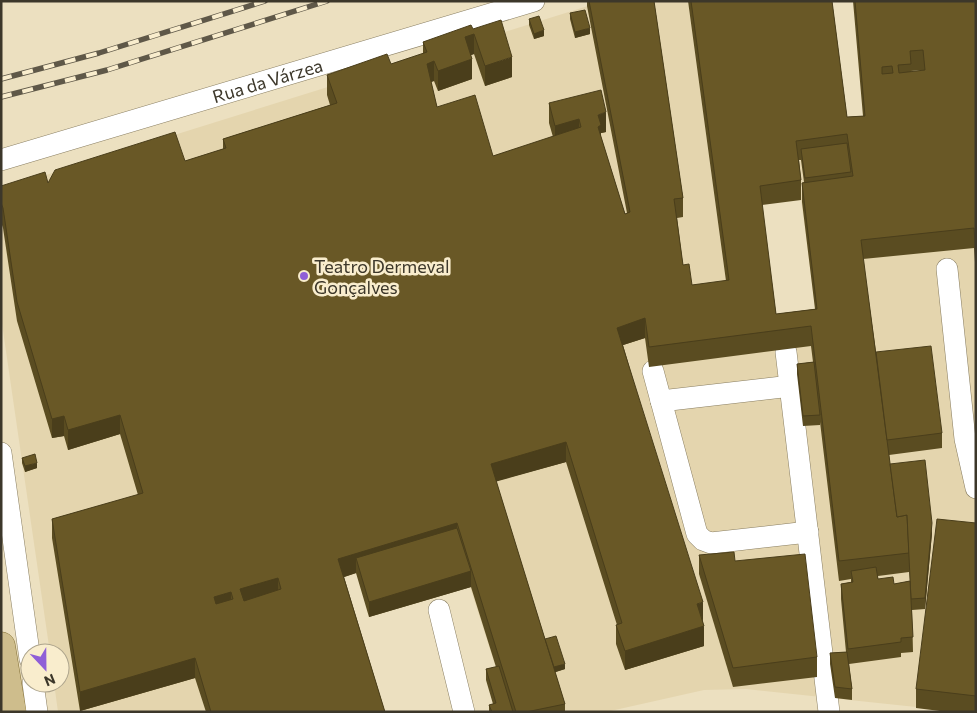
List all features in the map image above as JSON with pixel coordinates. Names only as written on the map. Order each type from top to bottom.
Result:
[{"type":"main road","points":[[1,646],[12,712]]},
{"type":"street","name":"Rua da Várzea","points":[[1,160],[534,1]]},
{"type":"street","points":[[947,269],[965,439],[976,488]]},
{"type":"street","points":[[786,352],[829,712]]},
{"type":"street","points":[[653,371],[697,534],[703,540],[711,543],[808,532]]},
{"type":"street","points":[[661,401],[790,386]]},
{"type":"street","points":[[1,453],[28,643]]},
{"type":"street","points":[[439,610],[464,712]]},
{"type":"street","points":[[34,693],[37,712]]},
{"type":"shaded area","points":[[604,1],[688,1],[736,355],[820,344],[796,161],[966,139],[976,276],[976,530],[938,533],[916,707],[746,689],[704,690],[606,712],[510,712],[456,543],[180,627],[206,712],[58,712],[55,693],[70,693],[70,643],[49,643],[1,317],[1,189]]},
{"type":"building","points":[[589,1],[654,1],[683,198],[674,199],[683,265],[689,264],[692,285],[729,280],[691,1],[832,1],[847,117],[865,116],[855,1],[976,1],[976,256],[974,228],[861,240],[897,517],[907,515],[909,553],[839,561],[811,326],[649,347],[645,318],[617,328],[703,602],[697,604],[704,626],[625,651],[616,625],[622,623],[566,442],[491,464],[565,704],[526,712],[516,712],[457,523],[338,559],[385,712],[211,712],[195,658],[80,692],[52,519],[143,493],[120,415],[68,430],[64,416],[52,419],[17,302],[1,203],[1,186],[45,172],[48,183],[55,170],[175,132],[185,161],[226,148],[223,139],[337,103],[327,75],[387,54],[391,64],[427,52],[423,42],[471,25],[473,29],[501,20],[512,57],[485,66],[474,34],[465,37],[472,59],[438,71],[434,61],[427,64],[437,107],[475,95],[493,156],[581,127],[579,119],[555,126],[549,103],[601,90],[606,112],[598,115],[601,125],[598,127],[625,214],[630,212]],"holes":[[[923,50],[925,70],[899,73],[898,65],[911,64],[910,51]],[[892,66],[893,73],[882,74],[882,67]],[[847,134],[853,176],[802,183],[817,309],[776,314],[760,186],[801,180],[796,141]],[[278,578],[281,589],[244,601],[240,589]],[[231,592],[233,599],[216,604],[214,597]]]},
{"type":"building","points":[[585,10],[590,28],[575,32],[570,13]]},
{"type":"building","points":[[539,16],[544,30],[534,34],[529,19]]},
{"type":"building","points":[[847,143],[851,172],[805,178],[801,149]]},
{"type":"building","points":[[931,346],[942,433],[887,440],[876,352]]},
{"type":"building","points":[[814,362],[820,415],[803,416],[797,364]]},
{"type":"building","points":[[35,454],[37,463],[25,466],[22,458]]},
{"type":"building","points":[[925,460],[932,523],[925,598],[911,599],[907,515],[897,517],[890,464]]},
{"type":"building","points":[[937,519],[976,523],[976,696],[916,689]]},
{"type":"building","points":[[457,528],[471,571],[369,602],[356,558]]},
{"type":"building","points":[[734,552],[735,561],[805,554],[817,657],[733,668],[699,555]]},
{"type":"building","points":[[876,567],[878,579],[893,577],[894,584],[910,581],[913,637],[901,638],[901,642],[848,649],[841,584],[853,582],[851,571]]},
{"type":"building","points":[[556,636],[565,664],[554,667],[545,639]]},
{"type":"building","points":[[847,652],[852,689],[835,687],[830,653]]},
{"type":"building","points":[[499,666],[513,712],[492,712],[489,705],[496,703],[486,669]]},
{"type":"railway","points":[[1,79],[99,53],[265,1]]},
{"type":"railway","points":[[1,97],[107,70],[327,1]]},
{"type":"place","name":"Teatro Dermeval Gonçalves","points":[[304,276]]}]
